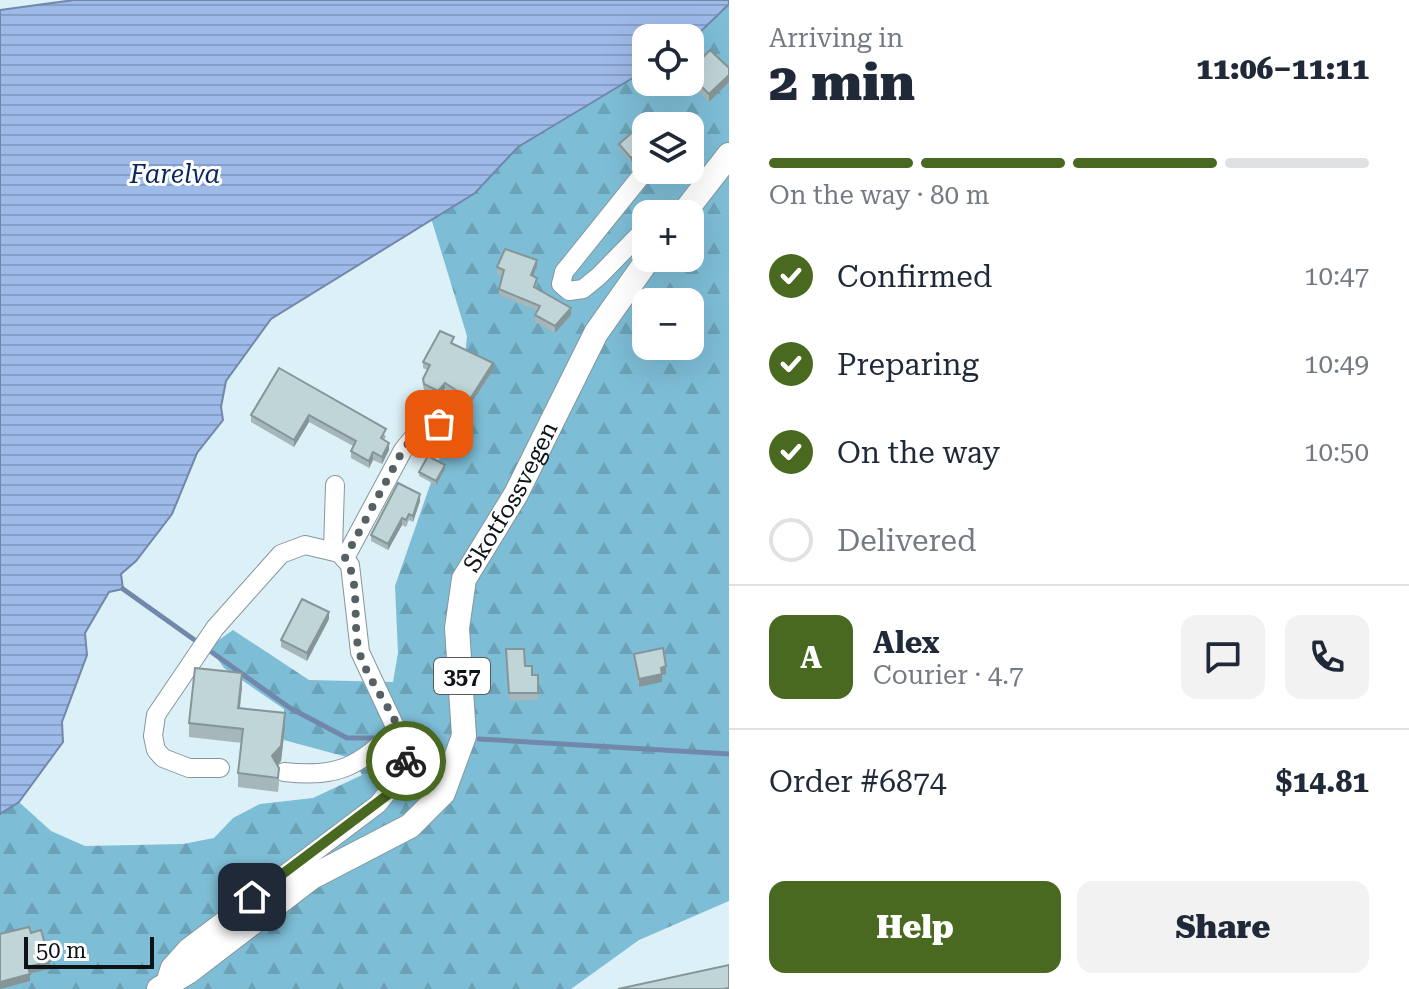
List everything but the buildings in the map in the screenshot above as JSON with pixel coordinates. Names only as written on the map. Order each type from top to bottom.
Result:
[{"type":"main road","points":[[694,200],[729,155]]},
{"type":"main road","name":"Skotfossvegen","points":[[161,988],[188,972],[304,882],[410,826],[443,793],[464,736],[457,628],[464,579],[516,494],[596,333],[639,272]]},
{"type":"street","points":[[632,242],[583,289],[569,291],[561,284],[564,272],[635,184]]},
{"type":"street","points":[[339,554],[380,492],[403,450],[425,423]]},
{"type":"street","points":[[161,988],[170,967],[187,948],[390,793],[403,773],[406,750],[360,652],[352,576],[339,554],[335,485]]},
{"type":"street","points":[[220,768],[174,764],[156,750],[153,736],[156,715],[215,628],[281,554],[305,545],[339,554]]},
{"type":"street","points":[[284,772],[327,775],[347,768],[364,760],[398,729]]},
{"type":"green space","points":[[729,4],[729,901],[639,940],[571,989],[0,989],[0,814],[19,802],[51,831],[85,846],[183,844],[214,838],[233,818],[260,804],[313,798],[362,775],[354,759],[284,740],[284,709],[224,668],[209,647],[233,630],[309,680],[393,682],[398,653],[395,586],[461,396],[467,336],[431,218],[475,193],[518,147],[632,78],[632,96],[704,96],[704,28]]},
{"type":"water","name":"Farelva","points":[[74,0],[729,0],[729,4],[704,28],[704,24],[632,24],[632,78],[518,147],[475,193],[271,319],[226,381],[221,407],[223,420],[197,453],[172,514],[136,561],[121,574],[123,589],[109,592],[85,633],[87,655],[62,722],[63,742],[19,802],[0,814],[0,10]]},
{"type":"waterway","points":[[123,589],[290,708],[347,738],[380,738]]},
{"type":"waterway","points":[[479,739],[729,754]]},
{"type":"way so far","points":[[406,761],[406,750],[398,729],[365,668],[360,652],[355,633],[352,576],[345,558],[414,434],[425,423],[429,426],[439,424]]},
{"type":"route","points":[[252,897],[378,804],[398,783],[406,761]]}]
